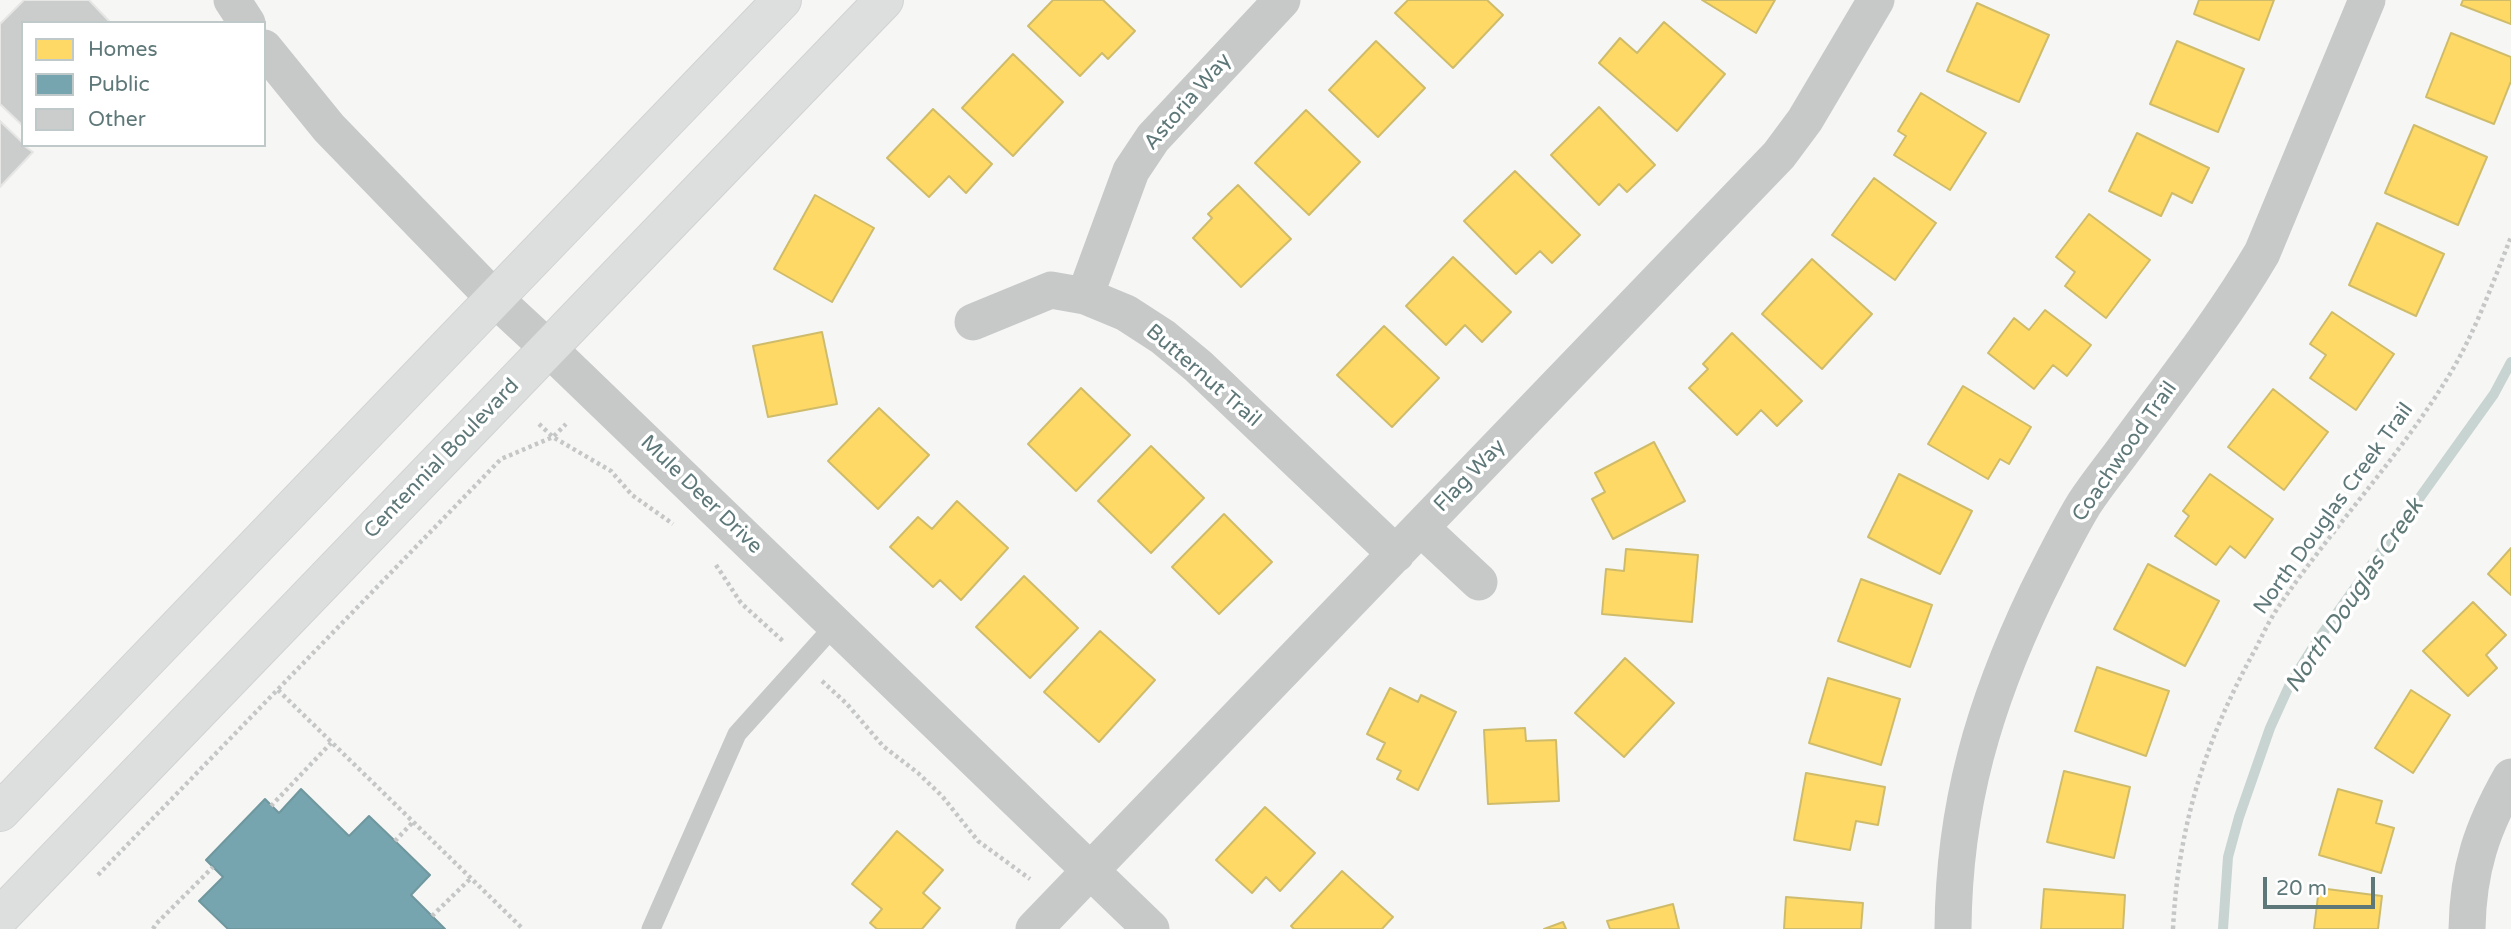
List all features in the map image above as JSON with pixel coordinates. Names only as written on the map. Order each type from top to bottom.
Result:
[{"type":"main road","points":[[0,812],[782,0]]},
{"type":"main road","name":"Centennial Boulevard","points":[[0,917],[884,0]]},
{"type":"street","points":[[232,0],[246,21]]},
{"type":"street","name":"Astoria Way","points":[[1085,296],[1131,171],[1153,138],[1184,101],[1282,0]]},
{"type":"street","name":"Flag Way","points":[[1034,929],[1779,155],[1819,97],[1876,0]]},
{"type":"street","name":"Coachwood Trail","points":[[1953,929],[1957,844],[1967,785],[1985,716],[2014,642],[2084,504],[2240,292],[2262,253],[2367,0]]},
{"type":"street","name":"Mule Deer Drive","points":[[266,50],[329,128],[494,298],[1151,929]]},
{"type":"street","name":"Butternut Trail","points":[[973,322],[1051,290],[1085,296],[1126,313],[1163,337],[1198,366],[1396,554]]},
{"type":"street","points":[[1421,528],[1479,582]]},
{"type":"street","points":[[2467,929],[2475,856],[2494,807],[2511,777]]},
{"type":"lane","points":[[651,929],[737,734],[835,625]]},
{"type":"path","name":"North Douglas Creek Trail","points":[[2173,929],[2175,882],[2183,835],[2202,767],[2232,690],[2278,607],[2443,385],[2472,332],[2511,237]]},
{"type":"path","points":[[94,879],[501,459],[553,437],[566,424]]},
{"type":"path","points":[[278,690],[523,929]]},
{"type":"path","points":[[271,806],[331,743]]},
{"type":"path","points":[[395,841],[412,823]]},
{"type":"path","points":[[153,929],[214,867]]},
{"type":"path","points":[[432,916],[470,879]]},
{"type":"building: Homes","points":[[1053,0],[1103,0],[1135,31],[1108,59],[1102,53],[1080,76],[1028,26]]},
{"type":"building: Homes","points":[[1408,0],[1487,0],[1503,15],[1453,68],[1395,13]]},
{"type":"building: Homes","points":[[1702,0],[1775,0],[1756,33]]},
{"type":"building: Homes","points":[[2199,0],[2274,0],[2259,40],[2194,14]]},
{"type":"building: Homes","points":[[2463,0],[2511,0],[2511,24],[2461,5]]},
{"type":"building: Homes","points":[[1977,3],[2049,35],[2019,102],[1947,71]]},
{"type":"building: Homes","points":[[1664,22],[1725,74],[1677,131],[1599,63],[1620,38],[1637,53]]},
{"type":"building: Homes","points":[[2451,33],[2511,57],[2511,81],[2494,124],[2426,97]]},
{"type":"building: Homes","points":[[1376,41],[1425,88],[1378,137],[1329,90]]},
{"type":"building: Homes","points":[[2177,41],[2244,69],[2218,132],[2150,104]]},
{"type":"building: Homes","points":[[1013,54],[1063,102],[1013,156],[962,108]]},
{"type":"building: Homes","points":[[1921,93],[1986,133],[1950,190],[1894,155],[1906,136],[1898,131]]},
{"type":"building: Homes","points":[[1599,107],[1655,165],[1627,192],[1619,184],[1599,205],[1551,155]]},
{"type":"building: Homes","points":[[933,109],[992,164],[966,193],[949,176],[929,197],[887,158]]},
{"type":"building: Homes","points":[[1306,110],[1360,162],[1309,215],[1255,163]]},
{"type":"building: Homes","points":[[2414,125],[2487,157],[2458,225],[2385,193]]},
{"type":"building: Homes","points":[[2137,133],[2209,168],[2192,203],[2172,193],[2161,216],[2109,191]]},
{"type":"building: Homes","points":[[1515,171],[1580,235],[1552,263],[1540,251],[1516,274],[1464,221]]},
{"type":"building: Homes","points":[[1874,178],[1936,223],[1895,280],[1832,235]]},
{"type":"building: Homes","points":[[1238,185],[1291,239],[1241,287],[1193,238],[1212,218],[1208,214]]},
{"type":"building: Homes","points":[[815,195],[874,228],[832,302],[774,269]]},
{"type":"building: Homes","points":[[2089,214],[2150,260],[2106,318],[2065,286],[2075,272],[2056,257]]},
{"type":"building: Homes","points":[[2377,223],[2444,254],[2416,316],[2349,285]]},
{"type":"building: Homes","points":[[1453,257],[1511,312],[1482,342],[1465,325],[1446,345],[1406,306]]},
{"type":"building: Homes","points":[[1812,259],[1872,314],[1822,369],[1762,314]]},
{"type":"building: Homes","points":[[2045,310],[2091,345],[2067,376],[2053,365],[2034,389],[1988,353],[2014,318],[2029,330]]},
{"type":"building: Homes","points":[[2332,312],[2394,354],[2356,410],[2310,378],[2326,355],[2310,344]]},
{"type":"building: Homes","points":[[1384,326],[1439,378],[1392,427],[1337,375]]},
{"type":"building: Homes","points":[[822,332],[837,404],[768,417],[753,346]]},
{"type":"building: Homes","points":[[1732,333],[1802,401],[1777,426],[1761,410],[1737,435],[1689,388],[1708,369],[1703,364]]},
{"type":"building: Homes","points":[[1963,386],[2031,427],[2009,464],[2000,459],[1988,479],[1928,444]]},
{"type":"building: Homes","points":[[1081,388],[1130,435],[1076,491],[1028,444]]},
{"type":"building: Homes","points":[[2273,389],[2328,432],[2284,490],[2228,447]]},
{"type":"building: Homes","points":[[879,408],[929,455],[878,509],[828,461]]},
{"type":"building: Homes","points":[[1654,442],[1685,501],[1613,539],[1592,499],[1605,492],[1595,473]]},
{"type":"building: Homes","points":[[1151,446],[1204,498],[1151,553],[1098,501]]},
{"type":"building: Homes","points":[[1899,474],[1972,511],[1940,574],[1868,537]]},
{"type":"building: Homes","points":[[2210,474],[2273,519],[2245,558],[2230,546],[2216,565],[2175,536],[2189,516],[2183,511]]},
{"type":"building: Homes","points":[[957,501],[1008,548],[961,600],[940,580],[933,587],[890,547],[918,517],[932,529]]},
{"type":"building: Homes","points":[[1224,514],[1272,562],[1219,614],[1172,567]]},
{"type":"building: Homes","points":[[2511,548],[2511,595],[2488,574]]},
{"type":"building: Homes","points":[[1626,549],[1698,555],[1692,622],[1602,614],[1606,569],[1624,571]]},
{"type":"building: Homes","points":[[2148,564],[2219,601],[2185,666],[2114,629]]},
{"type":"building: Homes","points":[[1024,576],[1078,628],[1030,678],[976,627]]},
{"type":"building: Homes","points":[[1861,579],[1932,605],[1910,667],[1838,641]]},
{"type":"building: Homes","points":[[2473,602],[2506,635],[2486,655],[2497,668],[2468,696],[2423,651]]},
{"type":"building: Homes","points":[[1100,631],[1155,680],[1099,742],[1044,692]]},
{"type":"building: Homes","points":[[1625,658],[1674,703],[1624,757],[1575,713]]},
{"type":"building: Homes","points":[[2097,667],[2169,691],[2146,756],[2075,731]]},
{"type":"building: Homes","points":[[1828,678],[1900,699],[1881,765],[1809,743]]},
{"type":"building: Homes","points":[[1390,688],[1418,702],[1421,695],[1456,712],[1418,790],[1397,779],[1401,771],[1377,759],[1385,743],[1367,734]]},
{"type":"building: Homes","points":[[2411,690],[2450,715],[2413,773],[2375,748]]},
{"type":"building: Homes","points":[[1525,728],[1526,741],[1556,740],[1559,801],[1488,804],[1484,730]]},
{"type":"building: Homes","points":[[2064,771],[2130,787],[2114,858],[2047,842]]},
{"type":"building: Homes","points":[[1806,773],[1885,787],[1878,825],[1856,821],[1850,850],[1794,840]]},
{"type":"building: Homes","points":[[2338,789],[2382,801],[2376,823],[2394,828],[2381,873],[2319,855]]},
{"type":"building: Homes","points":[[1265,807],[1315,853],[1280,891],[1266,877],[1252,893],[1216,860]]},
{"type":"building: Homes","points":[[897,831],[943,870],[923,893],[940,908],[922,929],[877,929],[870,923],[882,909],[852,884]]},
{"type":"building: Homes","points":[[1342,871],[1393,917],[1382,929],[1294,929],[1291,926]]},
{"type":"building: Homes","points":[[2319,888],[2382,896],[2378,929],[2314,929]]},
{"type":"building: Homes","points":[[2044,889],[2125,895],[2123,929],[2041,929]]},
{"type":"building: Homes","points":[[1786,897],[1863,903],[1861,929],[1784,929]]},
{"type":"building: Homes","points":[[1673,904],[1679,929],[1610,929],[1607,921]]},
{"type":"building: Homes","points":[[1563,922],[1566,929],[1544,929]]},
{"type":"building: Public","points":[[301,789],[349,836],[369,816],[430,875],[411,895],[445,929],[228,929],[199,901],[223,877],[206,860],[265,799],[279,813]]},
{"type":"building: Other","points":[[24,0],[89,0],[109,21],[21,21],[21,124],[0,104],[0,24]]},
{"type":"building: Other","points":[[0,121],[21,141],[21,147],[33,152],[0,187]]},
{"type":"waterway","name":"North Douglas Creek","points":[[2223,929],[2228,857],[2270,728],[2290,684],[2317,641],[2494,394],[2511,362]]}]
